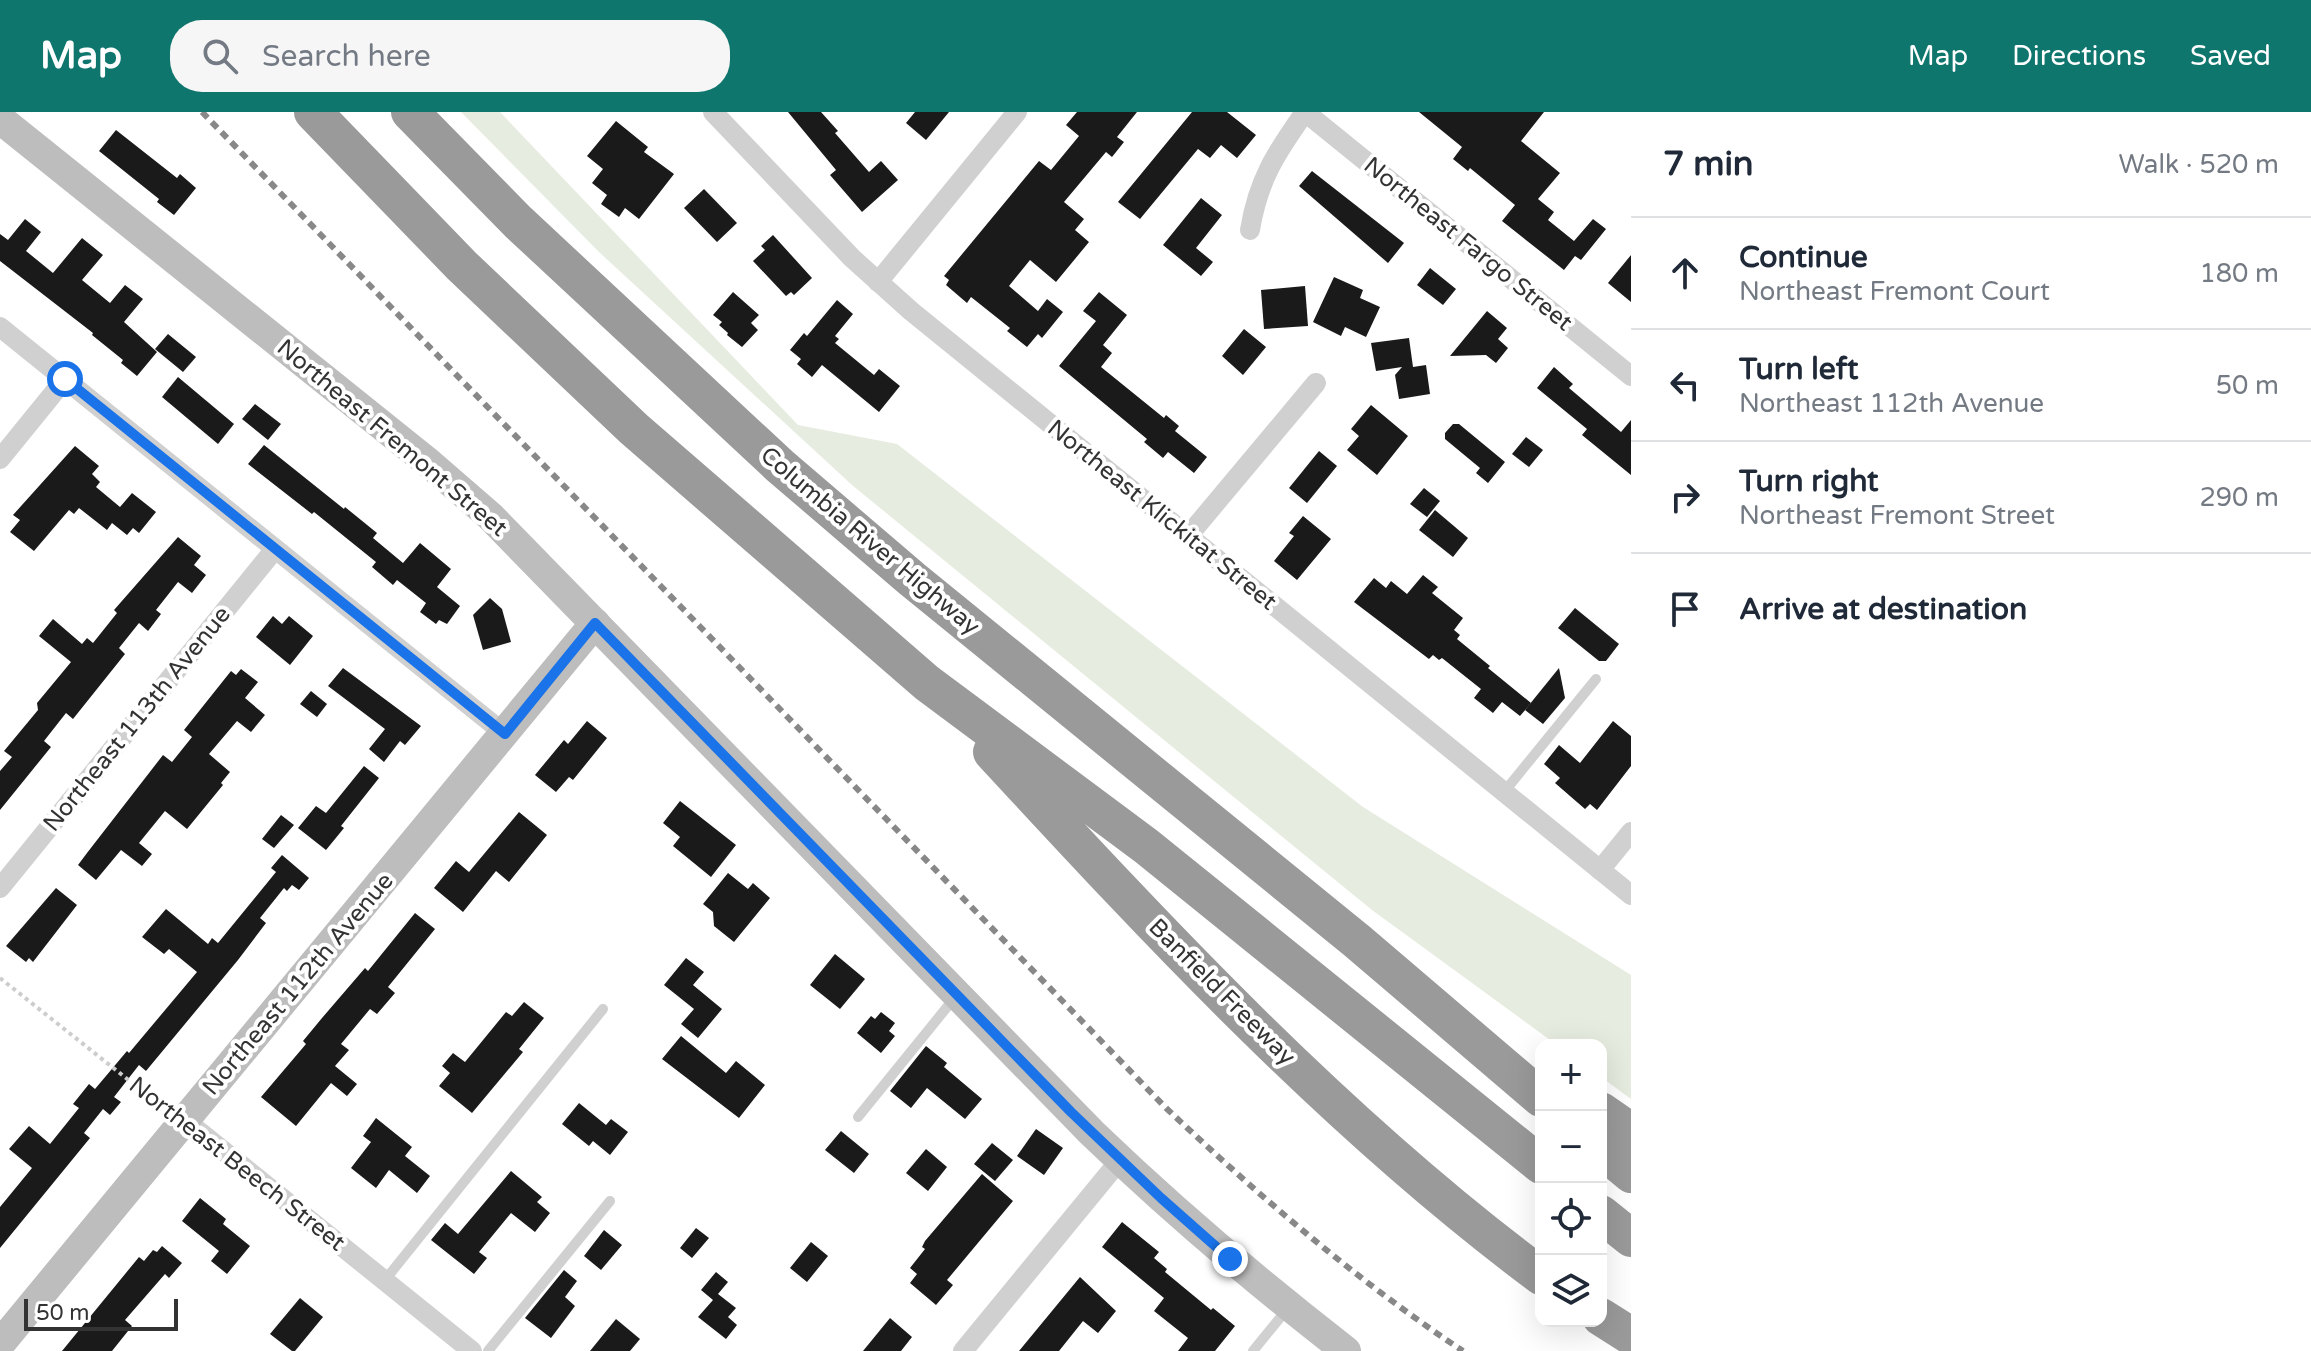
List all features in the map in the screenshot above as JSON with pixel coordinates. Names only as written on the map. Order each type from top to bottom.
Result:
[{"type":"highway","points":[[313,112],[451,255],[612,409],[927,683],[1146,846],[1535,1160]]},
{"type":"highway","name":"Columbia River Highway","points":[[410,112],[518,222],[780,466],[925,589],[1357,941]]},
{"type":"highway","name":"Banfield Freeway","points":[[927,683],[1113,883],[1262,1033],[1406,1169],[1535,1271]]},
{"type":"highway","points":[[1357,941],[1535,1066]]},
{"type":"highway","points":[[1357,941],[1535,1093]]},
{"type":"highway","points":[[1607,1115],[1631,1132]]},
{"type":"highway","points":[[1607,1154],[1631,1174]]},
{"type":"highway","points":[[1607,1219],[1631,1238]]},
{"type":"highway","points":[[1607,1321],[1631,1336]]},
{"type":"main road","name":"Northeast Fremont Street","points":[[0,119],[439,471],[490,516],[1120,1160],[1230,1259],[1346,1351]]},
{"type":"main road","name":"Northeast 112th Avenue","points":[[0,1344],[595,623]]},
{"type":"street","name":"Northeast Klickitat Street","points":[[713,112],[878,282],[1631,895]]},
{"type":"street","points":[[878,282],[1017,112]]},
{"type":"street","points":[[1250,230],[1255,200],[1265,173],[1305,112]]},
{"type":"street","name":"Northeast Fargo Street","points":[[1305,112],[1631,376]]},
{"type":"street","points":[[0,327],[505,734]]},
{"type":"street","points":[[0,459],[65,379]]},
{"type":"street","points":[[1188,536],[1316,383]]},
{"type":"street","name":"Northeast 113th Avenue","points":[[0,888],[275,549]]},
{"type":"street","points":[[1600,870],[1631,832]]},
{"type":"street","name":"Northeast Beech Street","points":[[185,1120],[472,1351]]},
{"type":"street","points":[[963,1351],[1120,1160]]},
{"type":"lane","points":[[1504,792],[1596,679]]},
{"type":"lane","points":[[858,1117],[957,994]]},
{"type":"lane","points":[[385,1280],[603,1009]]},
{"type":"lane","points":[[488,1351],[610,1201]]},
{"type":"lane","points":[[1253,1351],[1289,1306]]},
{"type":"path","name":"Northeast Beech Street","points":[[0,978],[131,1082],[185,1120]]},
{"type":"shaded area","points":[[461,112],[500,112],[798,425],[897,444],[1363,807],[1631,975],[1631,1099],[1607,1081],[1607,1039],[1549,1039],[1372,910],[852,485],[599,252]]},
{"type":"building","points":[[788,112],[821,112],[869,172],[881,161],[898,180],[862,212],[830,175],[836,170]]},
{"type":"building","points":[[915,112],[949,112],[926,140],[906,123]]},
{"type":"building","points":[[1077,112],[1137,112],[1117,137],[1124,142],[1112,157],[1106,152],[1064,202],[1084,219],[1075,230],[1089,242],[1056,282],[1030,260],[1009,286],[1038,311],[1047,299],[1063,312],[1042,338],[1038,334],[1027,347],[1007,331],[1010,328],[971,297],[967,303],[946,285],[949,280],[944,276],[1039,161],[1051,170],[1079,136],[1066,125]]},
{"type":"building","points":[[1192,112],[1227,112],[1256,135],[1237,158],[1221,145],[1210,158],[1198,149],[1140,219],[1118,202]]},
{"type":"building","points":[[1419,112],[1544,112],[1521,141],[1560,173],[1538,199],[1554,212],[1548,220],[1574,241],[1593,219],[1606,229],[1581,260],[1575,256],[1564,270],[1502,221],[1515,205],[1470,168],[1468,171],[1453,159],[1462,147]]},
{"type":"building","points":[[616,121],[648,147],[644,152],[674,174],[639,219],[625,208],[619,217],[601,204],[607,195],[592,183],[603,169],[587,156]]},
{"type":"building","points":[[116,130],[177,178],[180,174],[196,188],[174,215],[157,202],[159,199],[99,151]]},
{"type":"building","points":[[1312,171],[1404,243],[1388,263],[1299,186]]},
{"type":"building","points":[[704,189],[737,223],[717,242],[684,208]]},
{"type":"building","points":[[1201,198],[1222,215],[1196,248],[1213,262],[1201,276],[1163,245]]},
{"type":"building","points":[[25,219],[41,232],[26,251],[53,273],[82,238],[103,255],[82,280],[110,303],[125,285],[143,299],[124,322],[157,352],[137,376],[93,333],[0,261],[0,234],[8,240]]},
{"type":"building","points":[[773,235],[812,278],[794,295],[791,292],[786,296],[753,261],[765,250],[761,246]]},
{"type":"building","points":[[1631,255],[1631,302],[1608,283]]},
{"type":"building","points":[[1430,268],[1456,289],[1443,305],[1417,285]]},
{"type":"building","points":[[1334,277],[1363,290],[1360,298],[1380,307],[1366,337],[1345,327],[1341,336],[1313,322]]},
{"type":"building","points":[[1305,286],[1308,326],[1264,329],[1261,290]]},
{"type":"building","points":[[733,292],[759,315],[751,323],[758,330],[742,347],[727,335],[719,325],[722,322],[713,315]]},
{"type":"building","points":[[1099,292],[1127,315],[1103,345],[1112,353],[1101,367],[1164,418],[1166,415],[1179,426],[1175,431],[1207,457],[1194,473],[1168,452],[1163,458],[1144,442],[1147,439],[1059,366],[1096,321],[1083,311]]},
{"type":"building","points":[[837,300],[853,314],[835,336],[839,339],[835,343],[874,375],[879,369],[900,386],[879,412],[822,365],[812,377],[797,364],[801,359],[790,350],[804,333],[807,336]]},
{"type":"building","points":[[1487,311],[1507,328],[1498,339],[1508,348],[1496,363],[1486,355],[1450,356]]},
{"type":"building","points":[[1244,329],[1266,347],[1243,375],[1222,356]]},
{"type":"building","points":[[168,334],[196,357],[183,372],[155,349]]},
{"type":"building","points":[[1409,338],[1413,367],[1426,365],[1430,394],[1399,399],[1395,375],[1402,367],[1376,371],[1371,343]]},
{"type":"building","points":[[1554,367],[1573,384],[1569,388],[1621,432],[1631,420],[1631,475],[1582,435],[1587,429],[1537,388]]},
{"type":"building","points":[[178,377],[234,424],[218,444],[162,397]]},
{"type":"building","points":[[255,404],[281,424],[268,440],[242,419]]},
{"type":"building","points":[[1371,405],[1408,436],[1377,475],[1347,450],[1359,436],[1351,429]]},
{"type":"building","points":[[1453,424],[1459,424],[1505,462],[1488,483],[1476,473],[1480,468],[1445,439],[1445,433]]},
{"type":"building","points":[[1526,437],[1543,450],[1529,467],[1512,454]]},
{"type":"building","points":[[264,445],[377,533],[373,538],[403,563],[420,543],[451,569],[437,587],[460,606],[447,624],[439,620],[436,624],[420,612],[426,603],[397,580],[393,585],[372,567],[376,562],[248,464]]},
{"type":"building","points":[[75,446],[99,466],[92,474],[100,482],[96,487],[120,507],[132,493],[156,512],[139,533],[133,528],[127,535],[112,523],[107,530],[79,508],[74,514],[69,510],[34,551],[10,532],[20,520],[13,515]]},
{"type":"building","points":[[1319,451],[1337,466],[1307,503],[1289,488]]},
{"type":"building","points":[[1424,488],[1440,501],[1427,517],[1410,504]]},
{"type":"building","points":[[1435,510],[1468,538],[1453,557],[1419,530]]},
{"type":"building","points":[[1303,516],[1331,539],[1297,580],[1274,561],[1294,536],[1289,533]]},
{"type":"building","points":[[178,537],[201,556],[194,565],[206,575],[192,593],[178,582],[156,610],[161,614],[148,631],[139,623],[119,648],[125,654],[73,719],[66,713],[44,741],[51,747],[0,810],[0,771],[12,757],[4,751],[38,710],[37,703],[71,662],[39,636],[53,619],[82,644],[87,638],[93,643],[117,613],[114,610]]},
{"type":"building","points":[[1423,575],[1438,587],[1432,593],[1463,618],[1454,630],[1460,635],[1457,639],[1531,703],[1520,716],[1502,702],[1493,713],[1474,698],[1481,689],[1442,658],[1439,660],[1433,655],[1429,659],[1354,602],[1374,578],[1386,588],[1391,581],[1407,594]]},
{"type":"building","points":[[490,598],[502,609],[511,642],[483,650],[473,615]]},
{"type":"building","points":[[1575,608],[1619,644],[1606,661],[1599,661],[1558,628]]},
{"type":"building","points":[[273,616],[282,624],[289,616],[313,636],[290,665],[256,637]]},
{"type":"building","points":[[343,668],[421,726],[405,745],[400,741],[384,762],[369,749],[385,729],[328,686]]},
{"type":"building","points":[[1559,668],[1565,698],[1543,724],[1525,710]]},
{"type":"building","points":[[241,669],[258,682],[245,698],[265,715],[251,732],[237,721],[209,754],[230,772],[221,783],[223,785],[187,829],[165,811],[139,843],[152,854],[142,866],[121,850],[96,880],[78,865],[163,755],[172,762],[192,737],[184,730],[231,671],[236,675]]},
{"type":"building","points":[[311,691],[327,704],[317,717],[300,704]]},
{"type":"building","points":[[587,721],[607,738],[573,780],[569,777],[556,792],[535,775],[564,740],[568,744]]},
{"type":"building","points":[[1613,721],[1631,736],[1631,766],[1597,810],[1590,804],[1585,809],[1555,783],[1560,778],[1544,764],[1559,745],[1580,763]]},
{"type":"building","points":[[364,766],[379,778],[326,850],[298,828],[316,806],[326,813]]},
{"type":"building","points":[[680,801],[736,845],[711,877],[673,846],[680,837],[663,823]]},
{"type":"building","points":[[519,812],[547,835],[509,882],[496,871],[463,912],[434,888],[456,861],[469,872]]},
{"type":"building","points":[[281,815],[294,825],[274,848],[262,839]]},
{"type":"building","points":[[282,855],[309,878],[299,890],[292,885],[287,891],[284,888],[260,918],[266,923],[238,960],[146,1071],[139,1065],[114,1097],[121,1102],[110,1115],[103,1109],[84,1133],[90,1138],[0,1248],[0,1207],[32,1168],[9,1149],[29,1126],[50,1144],[79,1108],[73,1104],[89,1084],[95,1089],[197,972],[169,949],[164,954],[142,937],[166,909],[208,944],[212,938],[218,943],[276,872],[271,868]]},
{"type":"building","points":[[728,873],[748,889],[753,883],[770,898],[734,942],[714,926],[713,912],[703,904]]},
{"type":"building","points":[[56,888],[77,905],[33,962],[29,958],[26,962],[6,946]]},
{"type":"building","points":[[415,913],[435,929],[388,987],[395,993],[377,1014],[370,1009],[341,1044],[349,1050],[335,1066],[357,1084],[347,1096],[331,1083],[296,1126],[261,1097],[306,1044],[303,1041],[322,1018],[365,968],[368,971]]},
{"type":"building","points":[[835,954],[865,979],[840,1009],[810,985]]},
{"type":"building","points":[[686,958],[704,972],[693,985],[722,1009],[698,1038],[681,1024],[694,1009],[664,985]]},
{"type":"building","points":[[524,1002],[544,1018],[519,1049],[523,1052],[472,1113],[439,1086],[450,1073],[442,1066],[453,1053],[465,1062],[506,1012],[512,1016]]},
{"type":"building","points":[[881,1012],[895,1023],[889,1031],[895,1036],[881,1053],[857,1033],[871,1016],[875,1019]]},
{"type":"building","points":[[681,1036],[726,1073],[736,1061],[765,1085],[739,1118],[662,1059]]},
{"type":"building","points":[[926,1046],[947,1063],[944,1067],[982,1099],[965,1119],[927,1088],[911,1108],[890,1091]]},
{"type":"building","points":[[579,1103],[606,1125],[611,1119],[628,1132],[610,1155],[593,1141],[589,1146],[562,1124]]},
{"type":"building","points":[[376,1118],[412,1147],[405,1156],[430,1176],[417,1193],[389,1170],[376,1188],[351,1168],[371,1142],[363,1136]]},
{"type":"building","points":[[1036,1129],[1063,1148],[1044,1175],[1017,1156]]},
{"type":"building","points":[[841,1131],[869,1154],[854,1173],[825,1150]]},
{"type":"building","points":[[992,1143],[1013,1160],[995,1181],[974,1164]]},
{"type":"building","points":[[926,1149],[947,1167],[928,1191],[906,1173]]},
{"type":"building","points":[[511,1171],[542,1197],[537,1202],[550,1213],[535,1232],[511,1213],[479,1252],[487,1258],[474,1274],[431,1240],[445,1223],[458,1234]]},
{"type":"building","points":[[982,1174],[1013,1201],[947,1280],[953,1285],[936,1305],[910,1283],[917,1274],[910,1268],[925,1249],[922,1247],[925,1241]]},
{"type":"building","points":[[200,1198],[226,1219],[223,1224],[250,1246],[227,1274],[211,1261],[219,1251],[182,1221]]},
{"type":"building","points":[[1122,1222],[1159,1252],[1154,1258],[1167,1269],[1165,1272],[1235,1326],[1215,1351],[1178,1351],[1188,1338],[1154,1311],[1164,1298],[1102,1247]]},
{"type":"building","points":[[696,1228],[709,1238],[692,1258],[680,1248]]},
{"type":"building","points":[[604,1230],[622,1245],[601,1270],[584,1256]]},
{"type":"building","points":[[811,1242],[828,1256],[807,1282],[790,1268]]},
{"type":"building","points":[[162,1246],[182,1263],[169,1278],[165,1274],[125,1320],[132,1326],[112,1351],[62,1351],[139,1257],[144,1261],[153,1250],[157,1252]]},
{"type":"building","points":[[564,1270],[577,1281],[565,1297],[575,1306],[551,1338],[525,1318]]},
{"type":"building","points":[[716,1272],[728,1282],[718,1294],[736,1308],[728,1317],[737,1325],[726,1339],[698,1317],[713,1300],[701,1290]]},
{"type":"building","points":[[1080,1277],[1116,1311],[1098,1333],[1083,1321],[1059,1351],[1019,1351]]},
{"type":"building","points":[[300,1298],[323,1317],[292,1351],[270,1334]]},
{"type":"building","points":[[890,1318],[912,1337],[901,1351],[863,1351]]},
{"type":"building","points":[[616,1319],[640,1339],[630,1351],[590,1351]]},
{"type":"railway","points":[[202,112],[1166,1108],[1309,1236],[1463,1351]]},
{"type":"route","points":[[65,379],[505,734],[595,623],[1071,1112],[1230,1259]]}]
